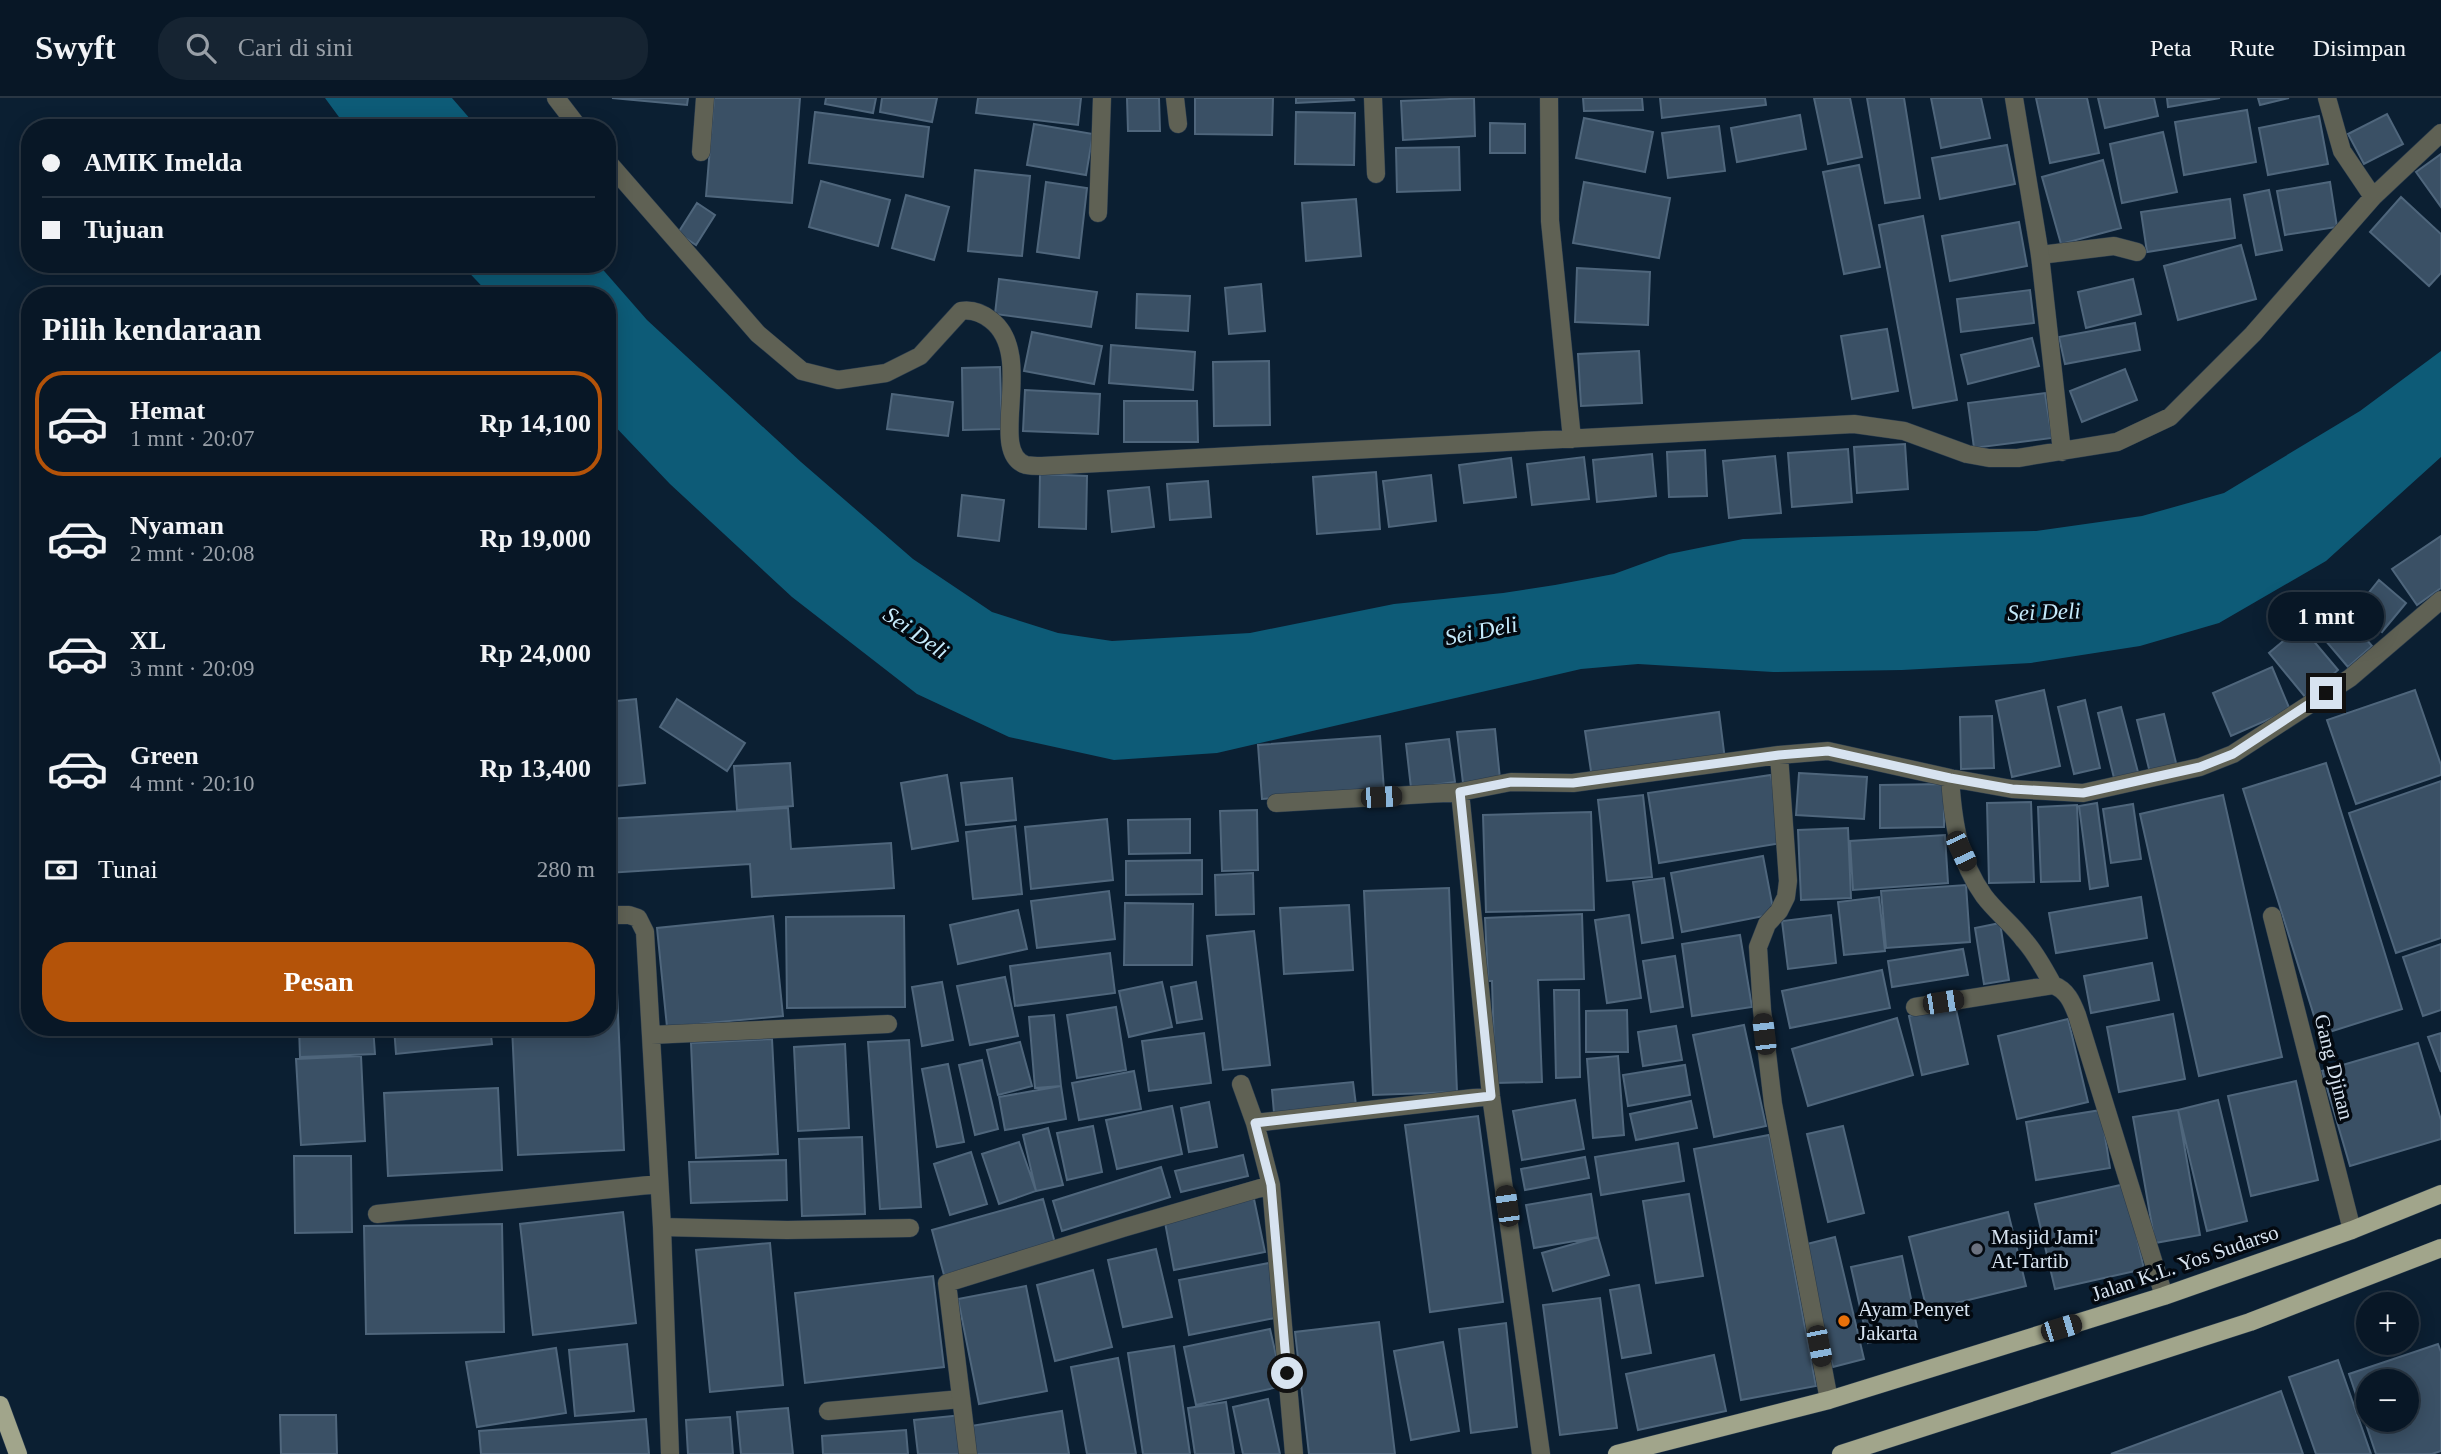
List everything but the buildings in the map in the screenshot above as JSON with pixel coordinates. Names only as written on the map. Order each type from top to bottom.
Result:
[{"type":"main road","name":"Jalan K.L. Yos Sudarso","points":[[1617,1454],[1829,1400],[2164,1296],[2352,1230],[2441,1194]]},
{"type":"main road","points":[[1841,1454],[2250,1322],[2441,1248]]},
{"type":"main road","points":[[0,1405],[18,1454]]},
{"type":"street","points":[[556,98],[572,119]]},
{"type":"street","points":[[701,152],[705,98]]},
{"type":"street","points":[[1098,214],[1102,98]]},
{"type":"street","points":[[1175,98],[1178,124]]},
{"type":"street","points":[[1373,98],[1376,174]]},
{"type":"street","points":[[1549,98],[1550,221],[1572,439]]},
{"type":"street","points":[[2014,98],[2040,255],[2062,452]]},
{"type":"street","points":[[2327,98],[2342,152],[2373,197]]},
{"type":"street","points":[[616,171],[758,334],[802,371],[838,380],[886,373],[920,356],[961,311],[984,314],[1000,326],[1008,341],[1013,366],[1008,431],[1011,451],[1025,464],[1042,466],[1854,424],[1904,431],[1967,454],[1989,458],[2018,458],[2118,442],[2170,417],[2252,334],[2373,197],[2441,133]]},
{"type":"street","points":[[2040,255],[2114,246],[2137,252]]},
{"type":"street","points":[[1276,803],[1460,792],[1511,782],[1573,783],[1779,755],[1828,751],[2012,789],[2083,793],[2200,767],[2233,754],[2350,678],[2441,600]]},
{"type":"street","points":[[1779,755],[1788,881],[1786,897],[1779,911],[1767,924],[1758,947],[1762,1010],[1773,1104],[1829,1400]]},
{"type":"street","points":[[1950,778],[1954,825],[1971,873],[1984,895],[2036,955],[2053,985]]},
{"type":"street","points":[[1460,792],[1491,1096],[1541,1454]]},
{"type":"street","points":[[616,915],[638,918],[645,932],[662,1227],[670,1454]]},
{"type":"street","name":"Gang Djinan","points":[[2272,916],[2352,1230]]},
{"type":"street","points":[[1915,1007],[2053,985],[2068,996],[2077,1015],[2164,1296]]},
{"type":"street","points":[[651,1035],[888,1024]]},
{"type":"street","points":[[1241,1084],[1255,1123],[1271,1185],[1294,1454]]},
{"type":"street","points":[[1255,1123],[1491,1096]]},
{"type":"street","points":[[377,1214],[658,1184]]},
{"type":"street","points":[[968,1454],[947,1283],[1123,1227],[1271,1185]]},
{"type":"street","points":[[662,1227],[788,1230],[910,1228]]},
{"type":"street","points":[[828,1411],[961,1399]]},
{"type":"water","points":[[325,98],[452,98],[470,119],[340,119]]},
{"type":"water","name":"Sei Deli","points":[[469,273],[606,273],[647,320],[801,462],[913,559],[992,612],[1058,633],[1112,641],[1250,633],[1394,604],[1555,585],[1614,574],[1669,554],[1743,539],[2036,531],[2142,516],[2224,493],[2360,411],[2441,351],[2441,457],[2326,561],[2219,623],[2140,646],[2031,663],[1902,670],[1773,672],[1638,664],[1581,669],[1217,753],[1114,760],[1009,737],[917,694],[792,597],[670,484],[616,427],[616,287],[483,287]]},
{"type":"place","name":"Masjid Jami' At-Tartib","points":[[1977,1249]]},
{"type":"place","name":"Ayam Penyet Jakarta","points":[[1844,1321]]},
{"type":"route","points":[[1287,1373],[1271,1185],[1255,1123],[1491,1096],[1460,792],[1511,782],[1573,783],[1779,755],[1828,751],[2012,789],[2083,793],[2200,767],[2233,754],[2326,693]]}]
